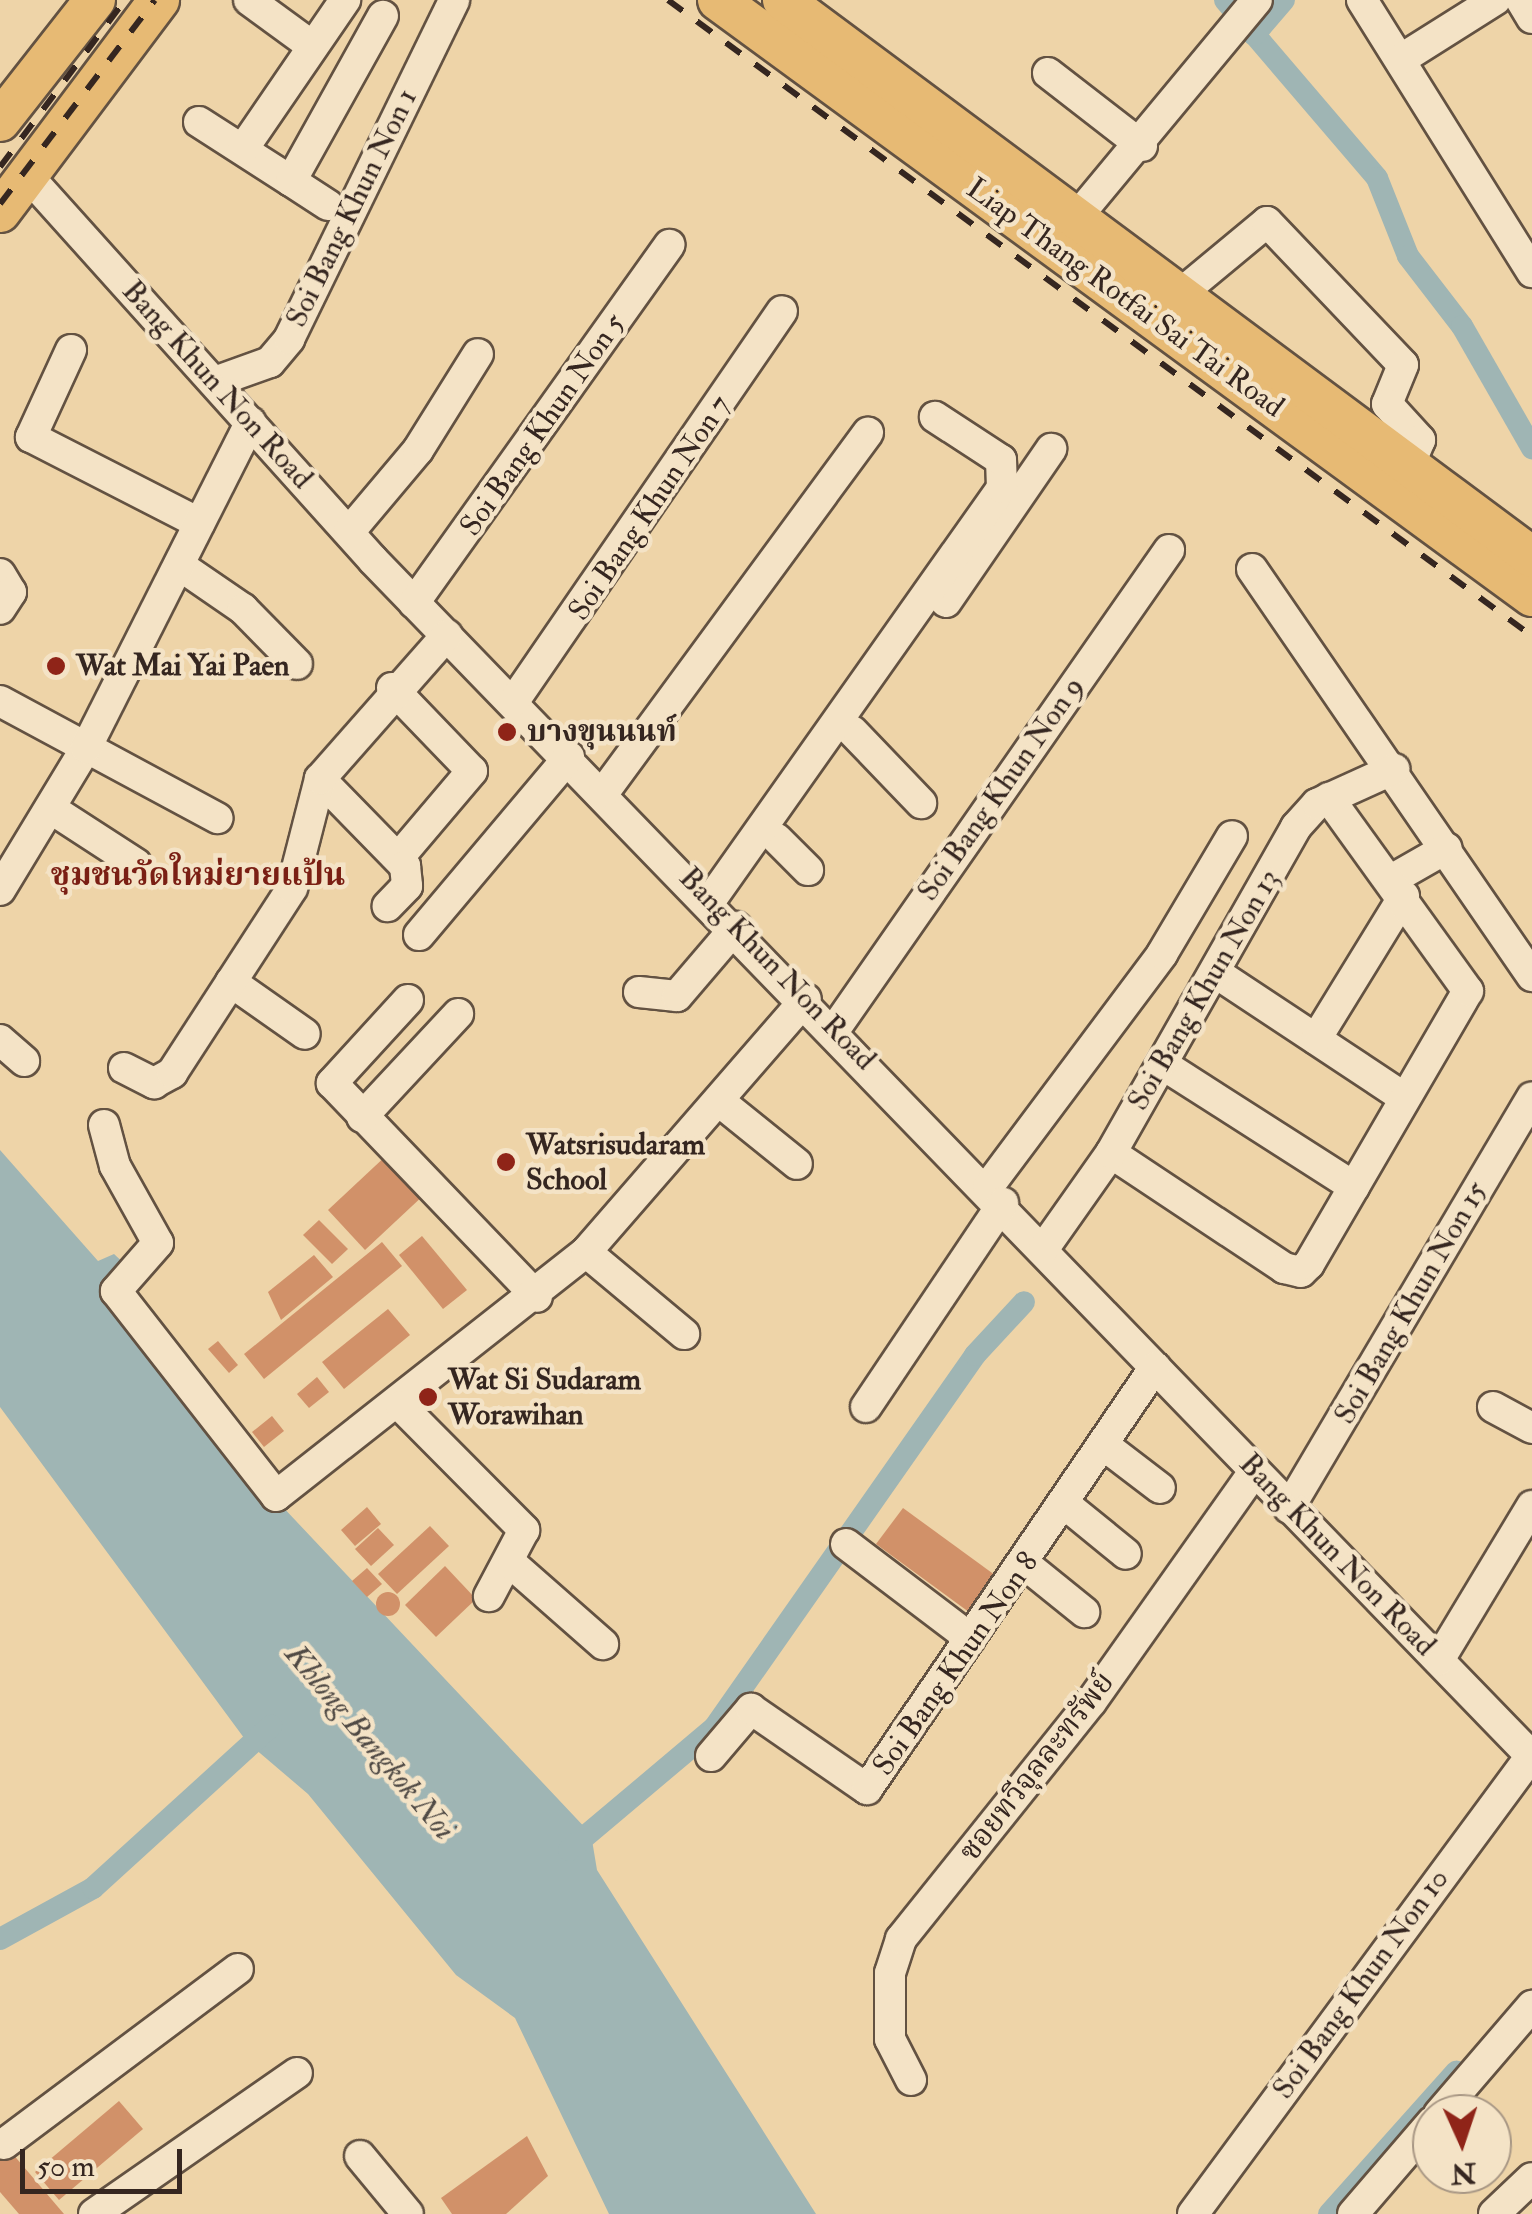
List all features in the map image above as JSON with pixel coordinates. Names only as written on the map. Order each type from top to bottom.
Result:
[{"type":"main road","points":[[28,176],[1,119],[95,0]]},
{"type":"main road","points":[[0,212],[159,0]]},
{"type":"main road","name":"Liap Thang Rotfai Sai Tai Road","points":[[718,0],[1532,596]]},
{"type":"main road","name":"Liap Thang Rotfai Sai Tai Road","points":[[783,0],[1532,557]]},
{"type":"street","points":[[249,0],[312,46]]},
{"type":"street","points":[[243,150],[345,0]]},
{"type":"street","name":"Soi Bang Khun Non 1","points":[[217,381],[270,362],[289,339],[454,0]]},
{"type":"street","points":[[1076,218],[1142,146],[1257,0]]},
{"type":"street","points":[[1362,0],[1402,58],[1532,272]]},
{"type":"street","points":[[1402,58],[1495,0]]},
{"type":"street","points":[[1520,0],[1532,18]]},
{"type":"street","points":[[291,181],[383,16]]},
{"type":"street","points":[[1048,73],[1142,146]]},
{"type":"street","points":[[200,122],[328,206]]},
{"type":"street","name":"Bang Khun Non Road","points":[[28,176],[414,602],[806,999],[1254,1472],[1531,1757]]},
{"type":"street","points":[[1178,294],[1267,222],[1404,365],[1388,404],[1420,440],[1410,466]]},
{"type":"street","name":"Soi Bang Khun Non 5","points":[[414,602],[669,245]]},
{"type":"street","name":"Soi Bang Khun Non 7","points":[[514,701],[782,311]]},
{"type":"street","points":[[71,350],[31,437],[199,523]]},
{"type":"street","points":[[349,532],[418,450],[478,354]]},
{"type":"street","points":[[639,992],[676,996],[723,914],[1002,488],[1001,460],[935,416]]},
{"type":"street","points":[[0,890],[53,810],[250,422]]},
{"type":"street","points":[[604,792],[868,432]]},
{"type":"street","points":[[723,914],[1051,449]]},
{"type":"street","name":"Soi Bang Khun Non 9","points":[[835,1030],[1169,550]]},
{"type":"street","points":[[179,564],[243,609],[297,664]]},
{"type":"street","points":[[1252,569],[1394,769],[1532,976]]},
{"type":"street","points":[[0,574],[11,592],[0,609]]},
{"type":"street","points":[[124,1068],[165,1082],[292,888],[320,779],[392,688],[447,635]]},
{"type":"street","points":[[392,688],[472,771],[398,857]]},
{"type":"street","points":[[0,701],[218,818]]},
{"type":"street","points":[[852,731],[921,802]]},
{"type":"street","points":[[419,935],[569,756]]},
{"type":"street","name":"Soi Bang Khun Non 13","points":[[1044,1248],[1111,1153],[1296,827],[1329,798],[1394,769]]},
{"type":"street","points":[[320,779],[398,857],[410,877],[388,906]]},
{"type":"street","points":[[1111,1153],[1294,1272],[1306,1270],[1468,991],[1398,888],[1329,798]]},
{"type":"street","points":[[53,810],[136,864]]},
{"type":"street","points":[[866,1406],[995,1195],[1162,954],[1232,836]]},
{"type":"street","points":[[778,839],[808,870]]},
{"type":"street","points":[[1316,1039],[1398,888],[1447,848]]},
{"type":"street","points":[[1216,973],[1403,1098]]},
{"type":"street","points":[[231,982],[305,1034]]},
{"type":"street","points":[[104,1124],[115,1166],[158,1243],[116,1291],[276,1496],[401,1406],[537,1297],[586,1252],[806,999]]},
{"type":"street","points":[[408,1000],[332,1083],[537,1297]]},
{"type":"street","points":[[362,1117],[458,1014]]},
{"type":"street","points":[[0,1040],[24,1061]]},
{"type":"street","points":[[1162,1064],[1354,1187]]},
{"type":"street","name":"Soi Bang Khun Non 15","points":[[1289,1508],[1532,1097]]},
{"type":"street","points":[[719,1101],[796,1164]]},
{"type":"street","points":[[586,1252],[684,1334]]},
{"type":"street","name":"Soi Bang Khun Non 8","points":[[711,1756],[751,1709],[867,1789],[970,1638],[1026,1565],[1155,1367]]},
{"type":"street","points":[[401,1406],[524,1530],[513,1565],[489,1596]]},
{"type":"street","points":[[1493,1407],[1532,1428]]},
{"type":"street","points":[[1106,1446],[1160,1488]]},
{"type":"street","name":"ซอยทวีจุลละทรัพย์","points":[[912,2080],[890,2039],[890,1974],[900,1939],[1090,1702],[1254,1472]]},
{"type":"street","points":[[1066,1505],[1126,1554]]},
{"type":"street","points":[[1439,1660],[1532,1506]]},
{"type":"street","points":[[846,1544],[970,1638]]},
{"type":"street","points":[[513,1565],[603,1644]]},
{"type":"street","points":[[1026,1565],[1084,1612]]},
{"type":"street","name":"Soi Bang Khun Non 10","points":[[1193,2214],[1531,1757]]},
{"type":"street","points":[[4,2144],[238,1969]]},
{"type":"street","points":[[1456,2094],[1532,2006]]},
{"type":"street","points":[[94,2214],[298,2073]]},
{"type":"street","points":[[1354,2214],[1412,2146]]},
{"type":"street","points":[[360,2156],[408,2214]]},
{"type":"street","points":[[1494,2214],[1532,2178]]},
{"type":"water","name":"Khlong Bangkok Noi","points":[[0,1150],[98,1261],[114,1254],[128,1267],[109,1287],[280,1504],[591,1834],[597,1870],[816,2214],[609,2214],[515,2018],[456,1975],[308,1794],[247,1742],[0,1407]]},
{"type":"building","points":[[389,1153],[426,1193],[365,1250],[328,1210]]},
{"type":"building","points":[[319,1220],[348,1249],[332,1264],[303,1235]]},
{"type":"building","points":[[422,1236],[467,1290],[443,1309],[399,1255]]},
{"type":"building","points":[[382,1242],[402,1266],[264,1379],[244,1354]]},
{"type":"building","points":[[314,1255],[333,1277],[281,1320],[268,1292]]},
{"type":"building","points":[[388,1309],[410,1335],[344,1389],[322,1362]]},
{"type":"building","points":[[218,1341],[238,1365],[229,1373],[208,1349]]},
{"type":"building","points":[[317,1377],[329,1392],[309,1408],[297,1394]]},
{"type":"building","points":[[272,1416],[284,1431],[264,1447],[252,1432]]},
{"type":"building","points":[[367,1507],[381,1524],[355,1546],[341,1530]]},
{"type":"building","points":[[903,1508],[999,1578],[973,1615],[876,1544]]},
{"type":"building","points":[[430,1526],[449,1546],[397,1594],[378,1574]]},
{"type":"building","points":[[378,1528],[394,1545],[371,1566],[355,1549]]},
{"type":"building","points":[[445,1566],[476,1599],[436,1637],[405,1605]]},
{"type":"building","points":[[367,1568],[382,1584],[367,1597],[352,1581]]},
{"type":"building","points":[[388,1592],[397,1595],[397,1613],[388,1616],[379,1613],[376,1604],[379,1595]]},
{"type":"building","points":[[119,2101],[143,2129],[59,2200],[35,2172]]},
{"type":"building","points":[[527,2136],[548,2176],[506,2214],[452,2214],[441,2198]]},
{"type":"building","points":[[0,2139],[64,2214],[19,2214],[0,2192]]},
{"type":"waterway","points":[[1225,0],[1377,178],[1408,256],[1462,326],[1532,448]]},
{"type":"waterway","points":[[1254,35],[1284,0]]},
{"type":"waterway","points":[[569,1850],[714,1728],[975,1355],[1024,1302]]},
{"type":"waterway","points":[[0,1939],[93,1888],[271,1726]]},
{"type":"waterway","points":[[1329,2214],[1456,2072]]},
{"type":"railway","points":[[0,167],[125,0]]},
{"type":"railway","points":[[0,204],[155,0]]},
{"type":"railway","points":[[668,0],[1532,636]]},
{"type":"place","name":"Wat Mai Yai Paen","points":[[56,666]]},
{"type":"place","name":"บางขุนนนท์","points":[[507,732]]},
{"type":"place","name":"Watsrisudaram School","points":[[506,1162]]},
{"type":"place","name":"Wat Si Sudaram Worawihan","points":[[428,1397]]},
{"type":"district","name":"ชุมชนวัดใหม่ยายแป้น","points":[[198,875]]}]
